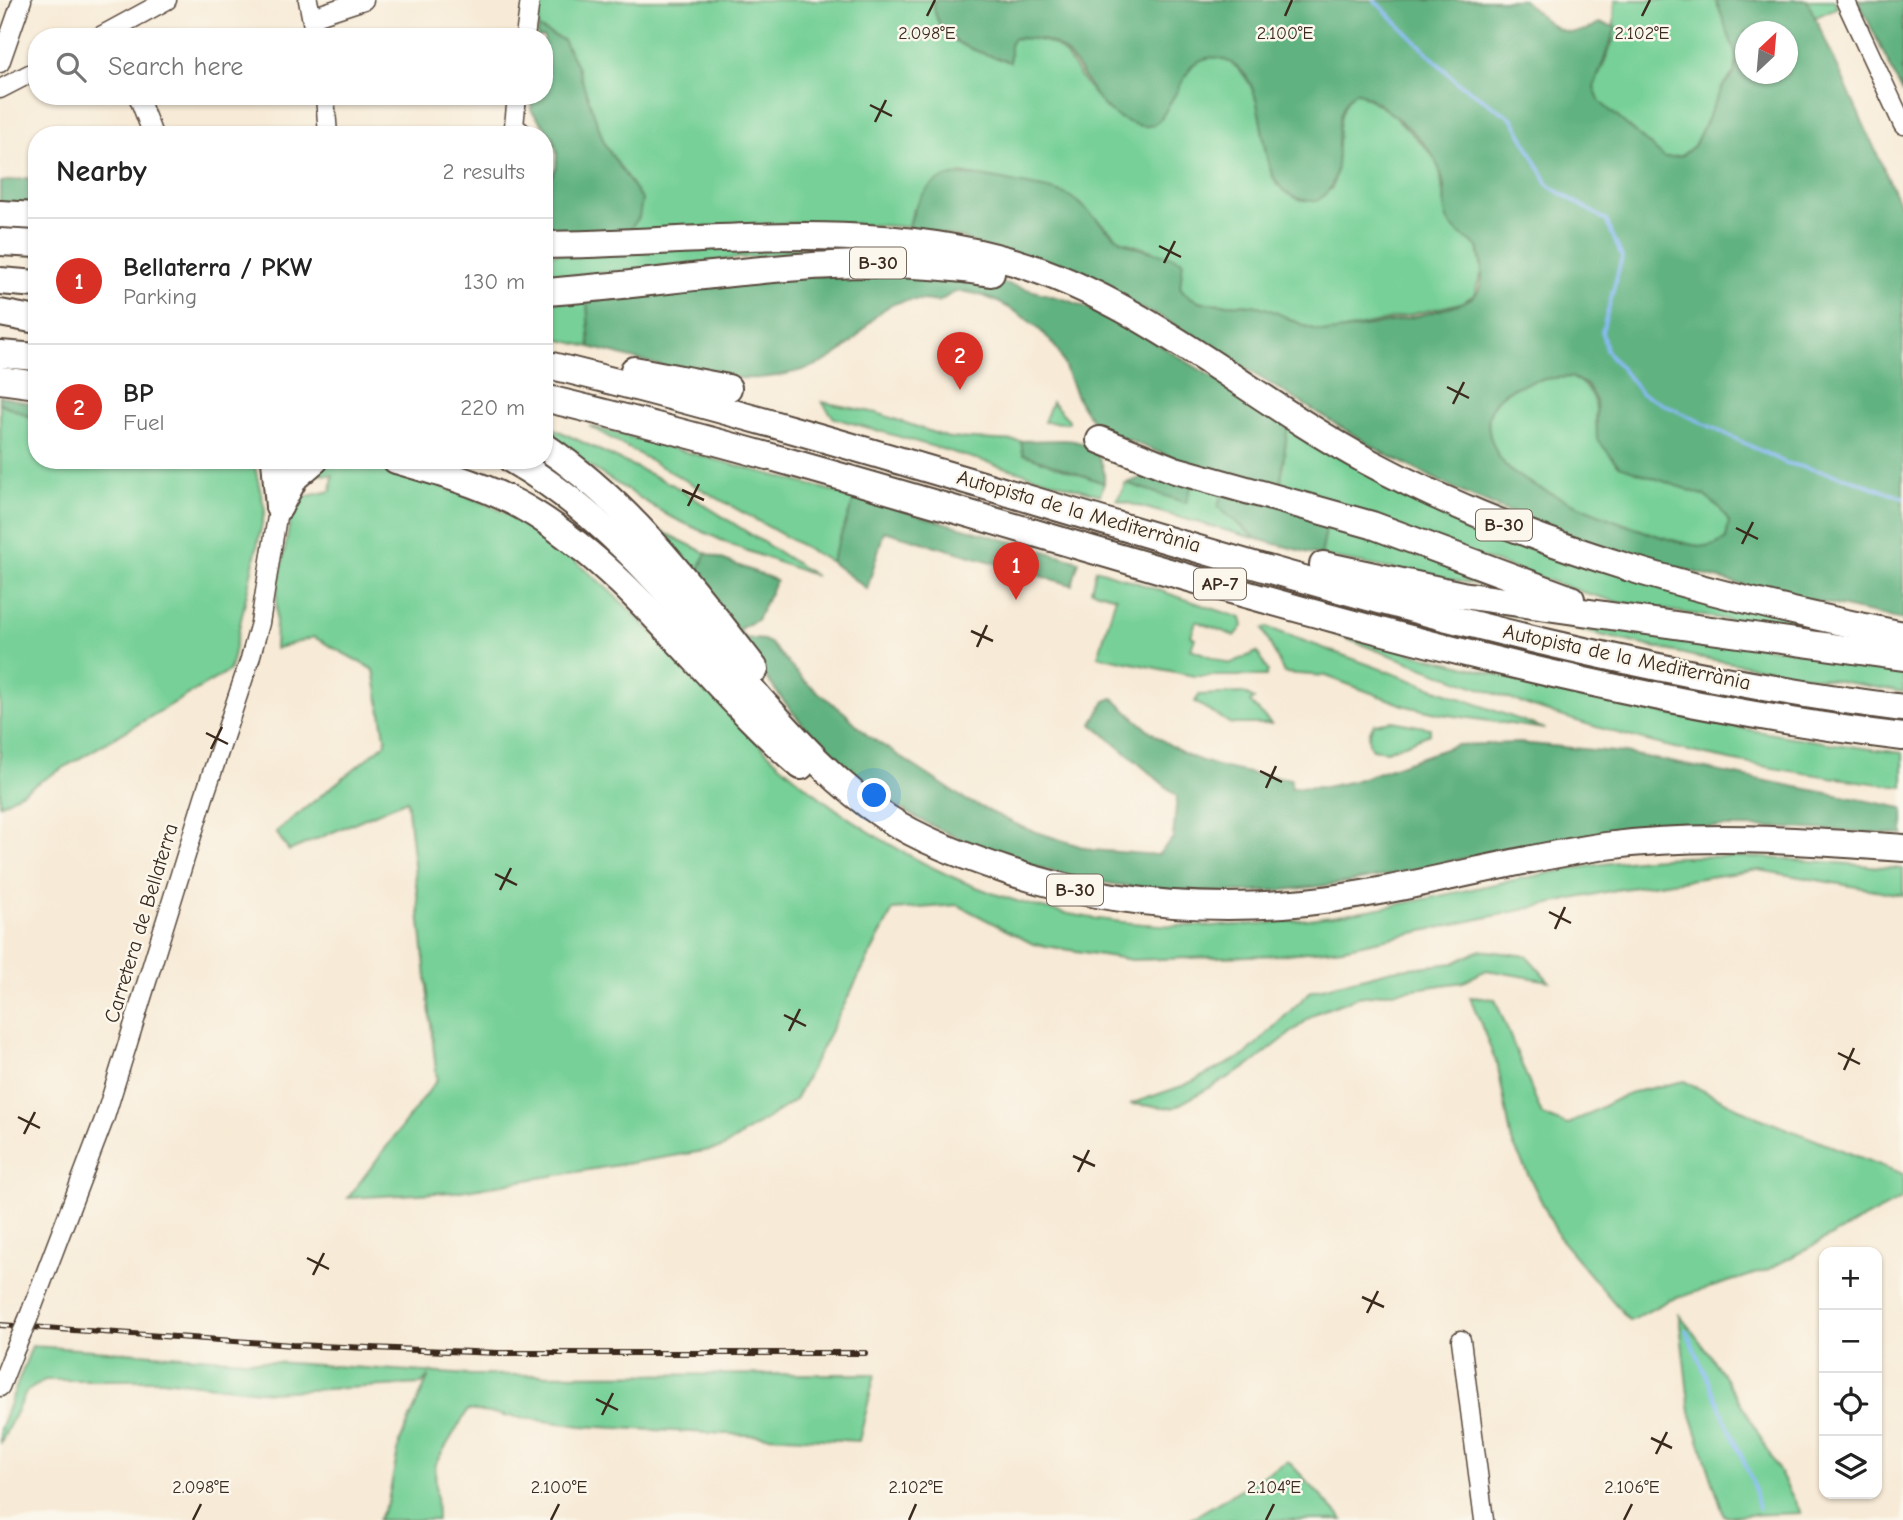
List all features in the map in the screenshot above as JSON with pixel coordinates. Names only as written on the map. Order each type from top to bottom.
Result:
[{"type":"highway","points":[[0,214],[28,216]]},
{"type":"highway","points":[[553,245],[807,236],[862,237],[938,246],[1014,262],[1082,288],[1130,313],[1196,355]]},
{"type":"highway","points":[[0,242],[28,244]]},
{"type":"highway","name":"B-30","points":[[553,291],[824,264],[883,263],[958,268],[1025,281],[1091,302],[1196,355],[1366,461],[1465,510],[1509,528],[1573,551],[1700,589],[1903,635]]},
{"type":"highway","points":[[0,281],[28,283]]},
{"type":"highway","points":[[0,312],[28,313]]},
{"type":"highway","points":[[0,312],[28,318]]},
{"type":"highway","points":[[0,354],[28,356]]},
{"type":"highway","points":[[553,358],[647,372],[728,388]]},
{"type":"highway","name":"Autopista de la Mediterrània","points":[[553,366],[914,462],[1288,573],[1506,631],[1726,679],[1903,708]]},
{"type":"highway","points":[[0,380],[28,384]]},
{"type":"highway","name":"Autopista de la Mediterrània","points":[[553,400],[844,475],[1171,571],[1493,658],[1700,704],[1903,737]]},
{"type":"highway","points":[[1100,440],[1175,470],[1372,526],[1585,604],[1671,624]]},
{"type":"highway","points":[[553,453],[611,498],[641,528],[791,715],[840,769],[894,810],[983,862]]},
{"type":"highway","points":[[914,462],[1031,485],[1298,560],[1386,580],[1475,597],[1903,657]]},
{"type":"highway","points":[[276,469],[279,507]]},
{"type":"highway","points":[[279,507],[295,477],[304,469]]},
{"type":"highway","points":[[423,469],[495,493],[555,528],[627,589],[777,746],[844,801],[889,832],[932,855],[990,876],[1074,890]]},
{"type":"highway","name":"B-30","points":[[526,469],[605,529],[791,734],[845,786],[902,827],[983,862],[1074,890],[1170,904],[1262,905],[1355,894],[1560,853],[1652,841],[1745,838],[1903,848]]},
{"type":"street","points":[[0,63],[22,0]]},
{"type":"street","points":[[119,28],[167,0]]},
{"type":"street","points":[[313,28],[310,9],[364,0]]},
{"type":"street","points":[[526,28],[530,0]]},
{"type":"street","points":[[1845,0],[1903,125]]},
{"type":"street","points":[[2,83],[28,73]]},
{"type":"street","points":[[141,105],[150,126]]},
{"type":"street","points":[[326,105],[327,126]]},
{"type":"street","points":[[514,126],[516,105]]},
{"type":"street","name":"Carretera de Bellaterra","points":[[0,1387],[97,1140],[250,659],[285,469]]},
{"type":"street","points":[[1461,1340],[1483,1520]]},
{"type":"green space","points":[[540,0],[933,0],[933,6],[979,52],[1010,61],[1010,45],[1014,38],[1033,39],[1056,46],[1098,98],[1150,126],[1168,106],[1194,64],[1205,56],[1219,56],[1235,66],[1246,78],[1253,92],[1266,155],[1277,185],[1331,189],[1337,165],[1342,111],[1347,100],[1356,91],[1391,113],[1433,155],[1440,170],[1444,203],[1478,247],[1482,272],[1474,295],[1460,303],[1336,332],[1325,332],[1252,305],[1213,304],[1194,299],[1180,287],[1182,261],[1122,241],[1094,217],[1050,192],[963,173],[913,209],[909,227],[813,222],[629,231],[642,200],[605,145],[576,64],[563,40],[553,35],[553,28],[538,28]]},
{"type":"green space","points":[[933,0],[1523,0],[1549,23],[1567,32],[1587,30],[1599,23],[1616,27],[1594,87],[1600,102],[1665,158],[1681,156],[1694,146],[1723,86],[1735,68],[1735,84],[1798,84],[1798,21],[1735,21],[1735,52],[1716,0],[1807,0],[1903,211],[1903,620],[1739,584],[1622,553],[1537,523],[1459,491],[1385,454],[1161,317],[962,238],[909,227],[916,206],[925,191],[949,176],[980,176],[1051,190],[1076,201],[1122,241],[1183,261],[1180,287],[1194,299],[1212,304],[1261,307],[1327,332],[1381,324],[1449,307],[1475,295],[1482,278],[1478,247],[1451,226],[1446,217],[1442,177],[1430,152],[1401,122],[1356,91],[1346,102],[1340,116],[1335,177],[1329,190],[1317,201],[1293,197],[1277,183],[1269,164],[1254,93],[1244,74],[1227,61],[1210,58],[1192,65],[1162,117],[1153,125],[1142,126],[1109,111],[1074,62],[1054,44],[1014,38],[1010,45],[1010,62],[959,43],[941,27],[935,15]],"holes":[[[1571,377],[1587,385],[1596,401],[1597,439],[1619,466],[1703,495],[1719,507],[1729,522],[1726,539],[1712,546],[1671,540],[1579,506],[1527,481],[1508,468],[1498,456],[1490,436],[1489,419],[1493,406],[1501,396],[1512,388],[1541,380]]]},
{"type":"green space","points":[[1615,0],[1716,0],[1735,50],[1735,69],[1723,86],[1694,146],[1681,156],[1665,159],[1600,102],[1594,87],[1613,41]]},
{"type":"green space","points":[[1807,0],[1834,0],[1838,7],[1814,18]]},
{"type":"green space","points":[[1858,0],[1903,0],[1903,93]]},
{"type":"green space","points":[[553,35],[563,40],[576,64],[605,145],[642,200],[639,217],[629,231],[553,233],[553,173],[557,152],[553,126],[544,126],[531,110],[531,105],[553,105]]},
{"type":"green space","points":[[28,178],[28,205],[0,204],[0,182]]},
{"type":"green space","points":[[726,245],[826,249],[553,278],[553,254]]},
{"type":"green space","points":[[851,272],[997,281],[1070,301],[1118,320],[1288,423],[1280,489],[1191,464],[1104,429],[1081,405],[1059,353],[1042,332],[1015,311],[984,296],[970,293],[957,292],[938,302],[916,300],[887,307],[846,347],[826,361],[786,374],[762,378],[688,372],[590,347],[587,301]]},
{"type":"green space","points":[[587,301],[590,347],[553,338],[553,302]]},
{"type":"green space","points":[[1571,377],[1588,389],[1595,402],[1597,439],[1653,478],[1670,481],[1703,495],[1719,507],[1729,522],[1726,539],[1712,546],[1671,540],[1579,506],[1527,481],[1508,468],[1498,456],[1490,436],[1489,419],[1493,406],[1512,388],[1541,380]]},
{"type":"green space","points":[[0,396],[28,403],[28,416],[0,403]]},
{"type":"green space","points":[[822,402],[877,413],[949,438],[1021,441],[1024,454],[1104,483],[1100,495],[834,418]]},
{"type":"green space","points":[[1052,402],[1069,420],[1069,423],[1044,422]]},
{"type":"green space","points":[[0,403],[28,416],[28,469],[255,469],[265,510],[230,670],[0,805]]},
{"type":"green space","points":[[1288,423],[1354,463],[1895,646],[1621,603],[1280,489]]},
{"type":"green space","points":[[589,426],[855,497],[831,562]]},
{"type":"green space","points":[[553,428],[673,485],[816,576],[734,546],[669,516],[553,444]]},
{"type":"green space","points":[[1065,440],[1082,443],[1095,452],[1102,465],[1104,483],[1023,454],[1021,441]]},
{"type":"green space","points":[[320,469],[385,469],[439,485],[516,519],[545,538],[599,581],[774,759],[840,812],[882,840],[948,875],[997,895],[1048,909],[1152,925],[1258,924],[1363,911],[1594,865],[1696,856],[1765,858],[1903,869],[1903,895],[1759,870],[1615,890],[1343,948],[1278,955],[1132,960],[1033,944],[958,905],[893,910],[795,1100],[722,1148],[454,1192],[348,1198],[437,1080],[407,800],[289,851],[276,832],[386,743],[374,670],[314,637],[275,649],[277,594],[293,504],[303,497],[331,491],[333,475],[312,474]]},
{"type":"green space","points":[[1153,474],[1193,481],[1186,503],[1126,483]]},
{"type":"green space","points":[[1193,481],[1223,489],[1218,507],[1257,539],[1117,500],[1126,483],[1185,502]]},
{"type":"green space","points":[[1223,489],[1328,518],[1321,556],[1257,539],[1218,507]]},
{"type":"green space","points":[[855,497],[1079,561],[1072,585],[884,531],[867,589],[831,562]]},
{"type":"green space","points":[[1328,518],[1523,593],[1321,556]]},
{"type":"green space","points":[[661,531],[706,553],[694,581],[657,536]]},
{"type":"green space","points":[[706,553],[776,580],[757,620],[739,629],[744,638],[764,640],[771,644],[804,681],[845,713],[867,735],[966,800],[1024,828],[1092,850],[1158,855],[1173,838],[1177,796],[1092,724],[1105,701],[1113,698],[1156,736],[1193,758],[1235,770],[1291,779],[1291,788],[1325,787],[1354,781],[1456,745],[1519,743],[1625,753],[1903,808],[1903,835],[1756,827],[1609,833],[1493,852],[1378,877],[1280,890],[1182,891],[1084,879],[1036,867],[954,836],[903,810],[855,777],[810,733],[789,708],[694,581]]},
{"type":"green space","points":[[1096,569],[1241,618],[1243,626],[1235,636],[1196,621],[1191,636],[1195,638],[1191,649],[1229,664],[1257,652],[1268,671],[1266,676],[1194,676],[1098,656],[1116,597],[1091,590]]},
{"type":"green space","points":[[1441,599],[1903,667],[1903,692],[1697,657]]},
{"type":"green space","points":[[1266,627],[1545,729],[1441,714],[1406,706],[1326,676],[1284,673],[1263,629]]},
{"type":"green space","points":[[1325,631],[1612,702],[1757,731],[1903,753],[1903,787],[1710,756],[1606,730],[1444,676]]},
{"type":"green space","points":[[1243,693],[1254,699],[1250,702],[1271,724],[1231,724],[1195,702],[1199,695]]},
{"type":"green space","points":[[1392,721],[1430,728],[1430,734],[1387,751],[1372,749],[1369,736],[1374,724]]},
{"type":"green space","points":[[1480,950],[1527,956],[1549,981],[1486,970],[1463,982],[1358,997],[1316,1013],[1249,1066],[1173,1108],[1130,1104],[1185,1085],[1245,1055],[1311,991],[1392,970],[1454,963]]},
{"type":"green space","points":[[1470,997],[1495,999],[1542,1115],[1567,1125],[1629,1093],[1684,1081],[1757,1117],[1903,1174],[1903,1198],[1767,1270],[1667,1301],[1630,1321],[1560,1239],[1512,1142],[1498,1067]]},
{"type":"green space","points":[[1679,1315],[1730,1385],[1801,1513],[1724,1516],[1690,1412]]},
{"type":"green space","points":[[32,1346],[471,1375],[875,1374],[859,1441],[581,1426],[468,1410],[435,1464],[437,1520],[378,1520],[388,1501],[400,1441],[429,1376],[422,1384],[269,1392],[162,1380],[45,1380],[26,1392],[0,1444],[0,1429]]},
{"type":"green space","points":[[1288,1461],[1343,1520],[1189,1520]]},
{"type":"waterway","points":[[1374,0],[1457,82],[1513,119],[1549,186],[1606,220],[1622,257],[1602,332],[1606,350],[1642,394],[1786,463],[1845,477],[1903,498]]},
{"type":"waterway","points":[[1686,1330],[1752,1480],[1758,1509]]},
{"type":"railway","points":[[0,1325],[293,1345],[498,1353],[865,1353]]},
{"type":"place","name":"BP","points":[[960,390]]},
{"type":"place","name":"Bellaterra / PKW","points":[[1016,600]]}]
